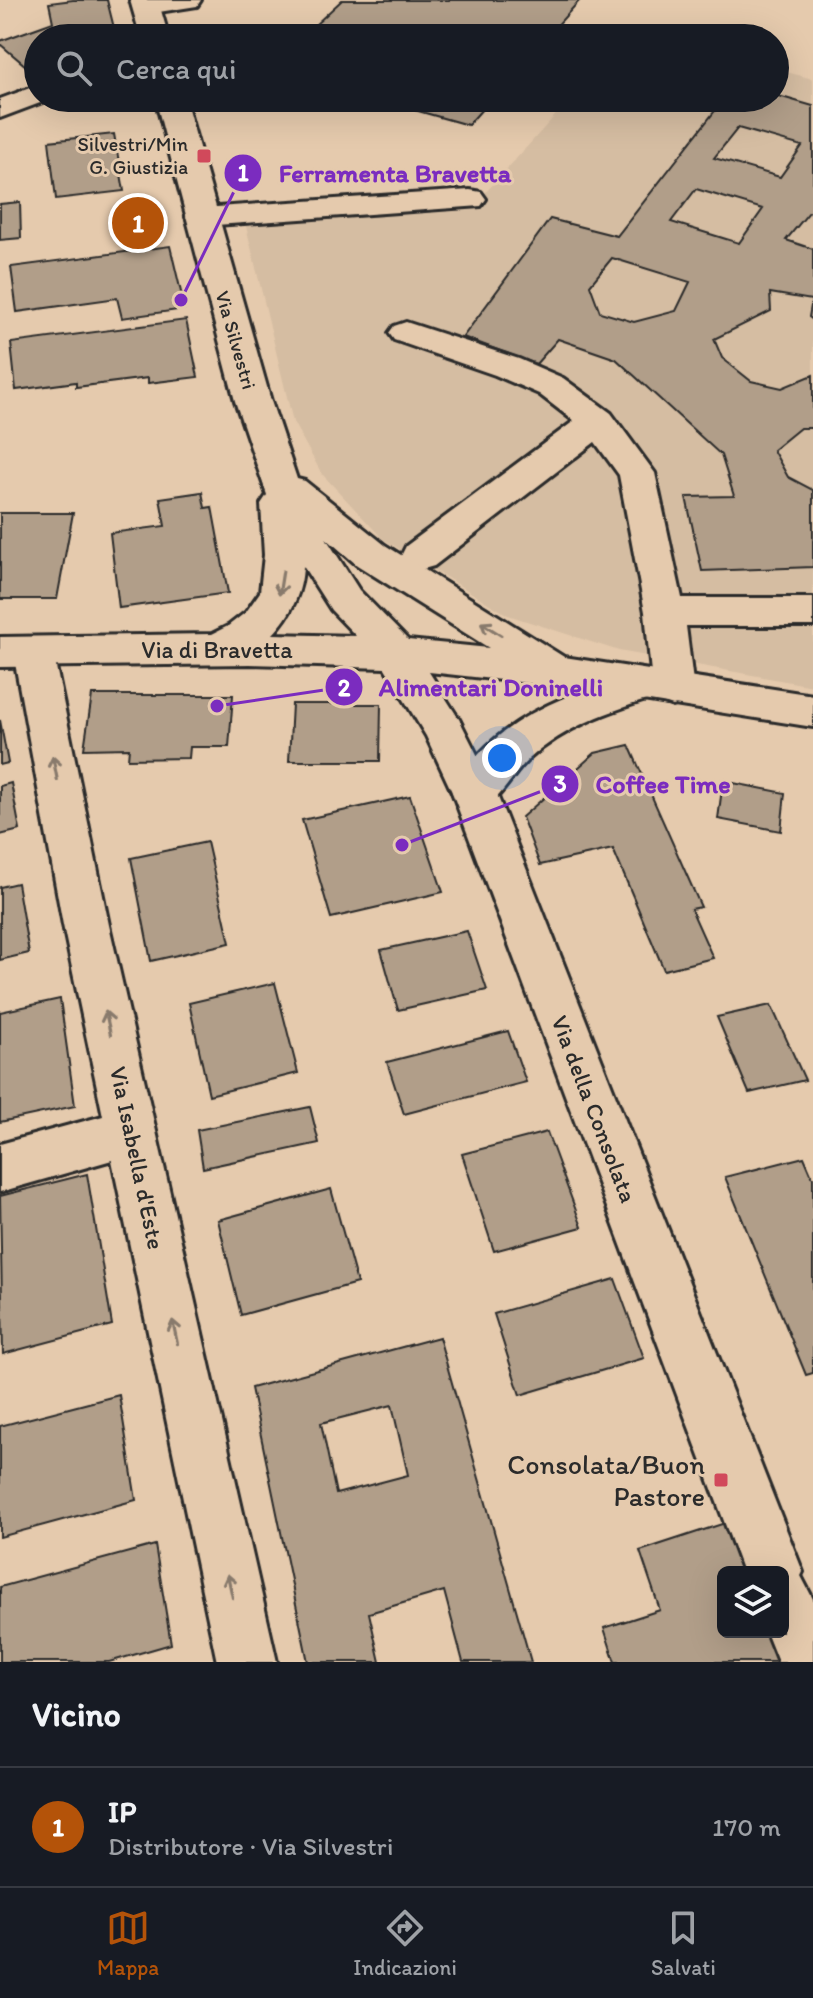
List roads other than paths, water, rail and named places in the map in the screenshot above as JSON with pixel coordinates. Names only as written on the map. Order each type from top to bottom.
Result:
[{"type":"main road","points":[[151,24],[145,3],[187,0]]},
{"type":"main road","points":[[0,109],[24,100]]},
{"type":"main road","name":"Via Silvestri","points":[[174,112],[257,415],[278,478],[313,551],[345,600],[397,654]]},
{"type":"main road","points":[[202,217],[470,199]]},
{"type":"main road","points":[[406,333],[507,367],[551,386],[598,421],[637,473],[665,612],[657,688],[578,707],[544,723],[514,745],[474,792]]},
{"type":"main road","points":[[420,556],[598,421]]},
{"type":"main road","points":[[278,478],[371,555],[557,671]]},
{"type":"main road","name":"Via Silvestri","points":[[215,650],[253,632],[274,609],[280,594],[284,558],[278,478]]},
{"type":"main road","points":[[665,612],[813,612]]},
{"type":"main road","name":"Via di Bravetta","points":[[17,652],[215,650],[397,654],[557,671],[813,711]]},
{"type":"main road","name":"Via Isabella d'Este","points":[[17,652],[86,925],[247,1662]]},
{"type":"main road","name":"Via della Consolata","points":[[397,654],[444,730],[474,792],[771,1566]]},
{"type":"main road","points":[[0,1168],[131,1132]]},
{"type":"main road","points":[[789,1613],[808,1662]]},
{"type":"place","name":"Silvestri/Min G. Giustizia","points":[[204,156]]},
{"type":"place","name":"IP","points":[[138,223]]},
{"type":"place","name":"Ferramenta Bravetta","points":[[181,300]]},
{"type":"place","name":"Alimentari Doninelli","points":[[217,706]]},
{"type":"place","name":"Coffee Time","points":[[402,845]]},
{"type":"place","name":"Consolata/Buon Pastore","points":[[721,1480]]}]
